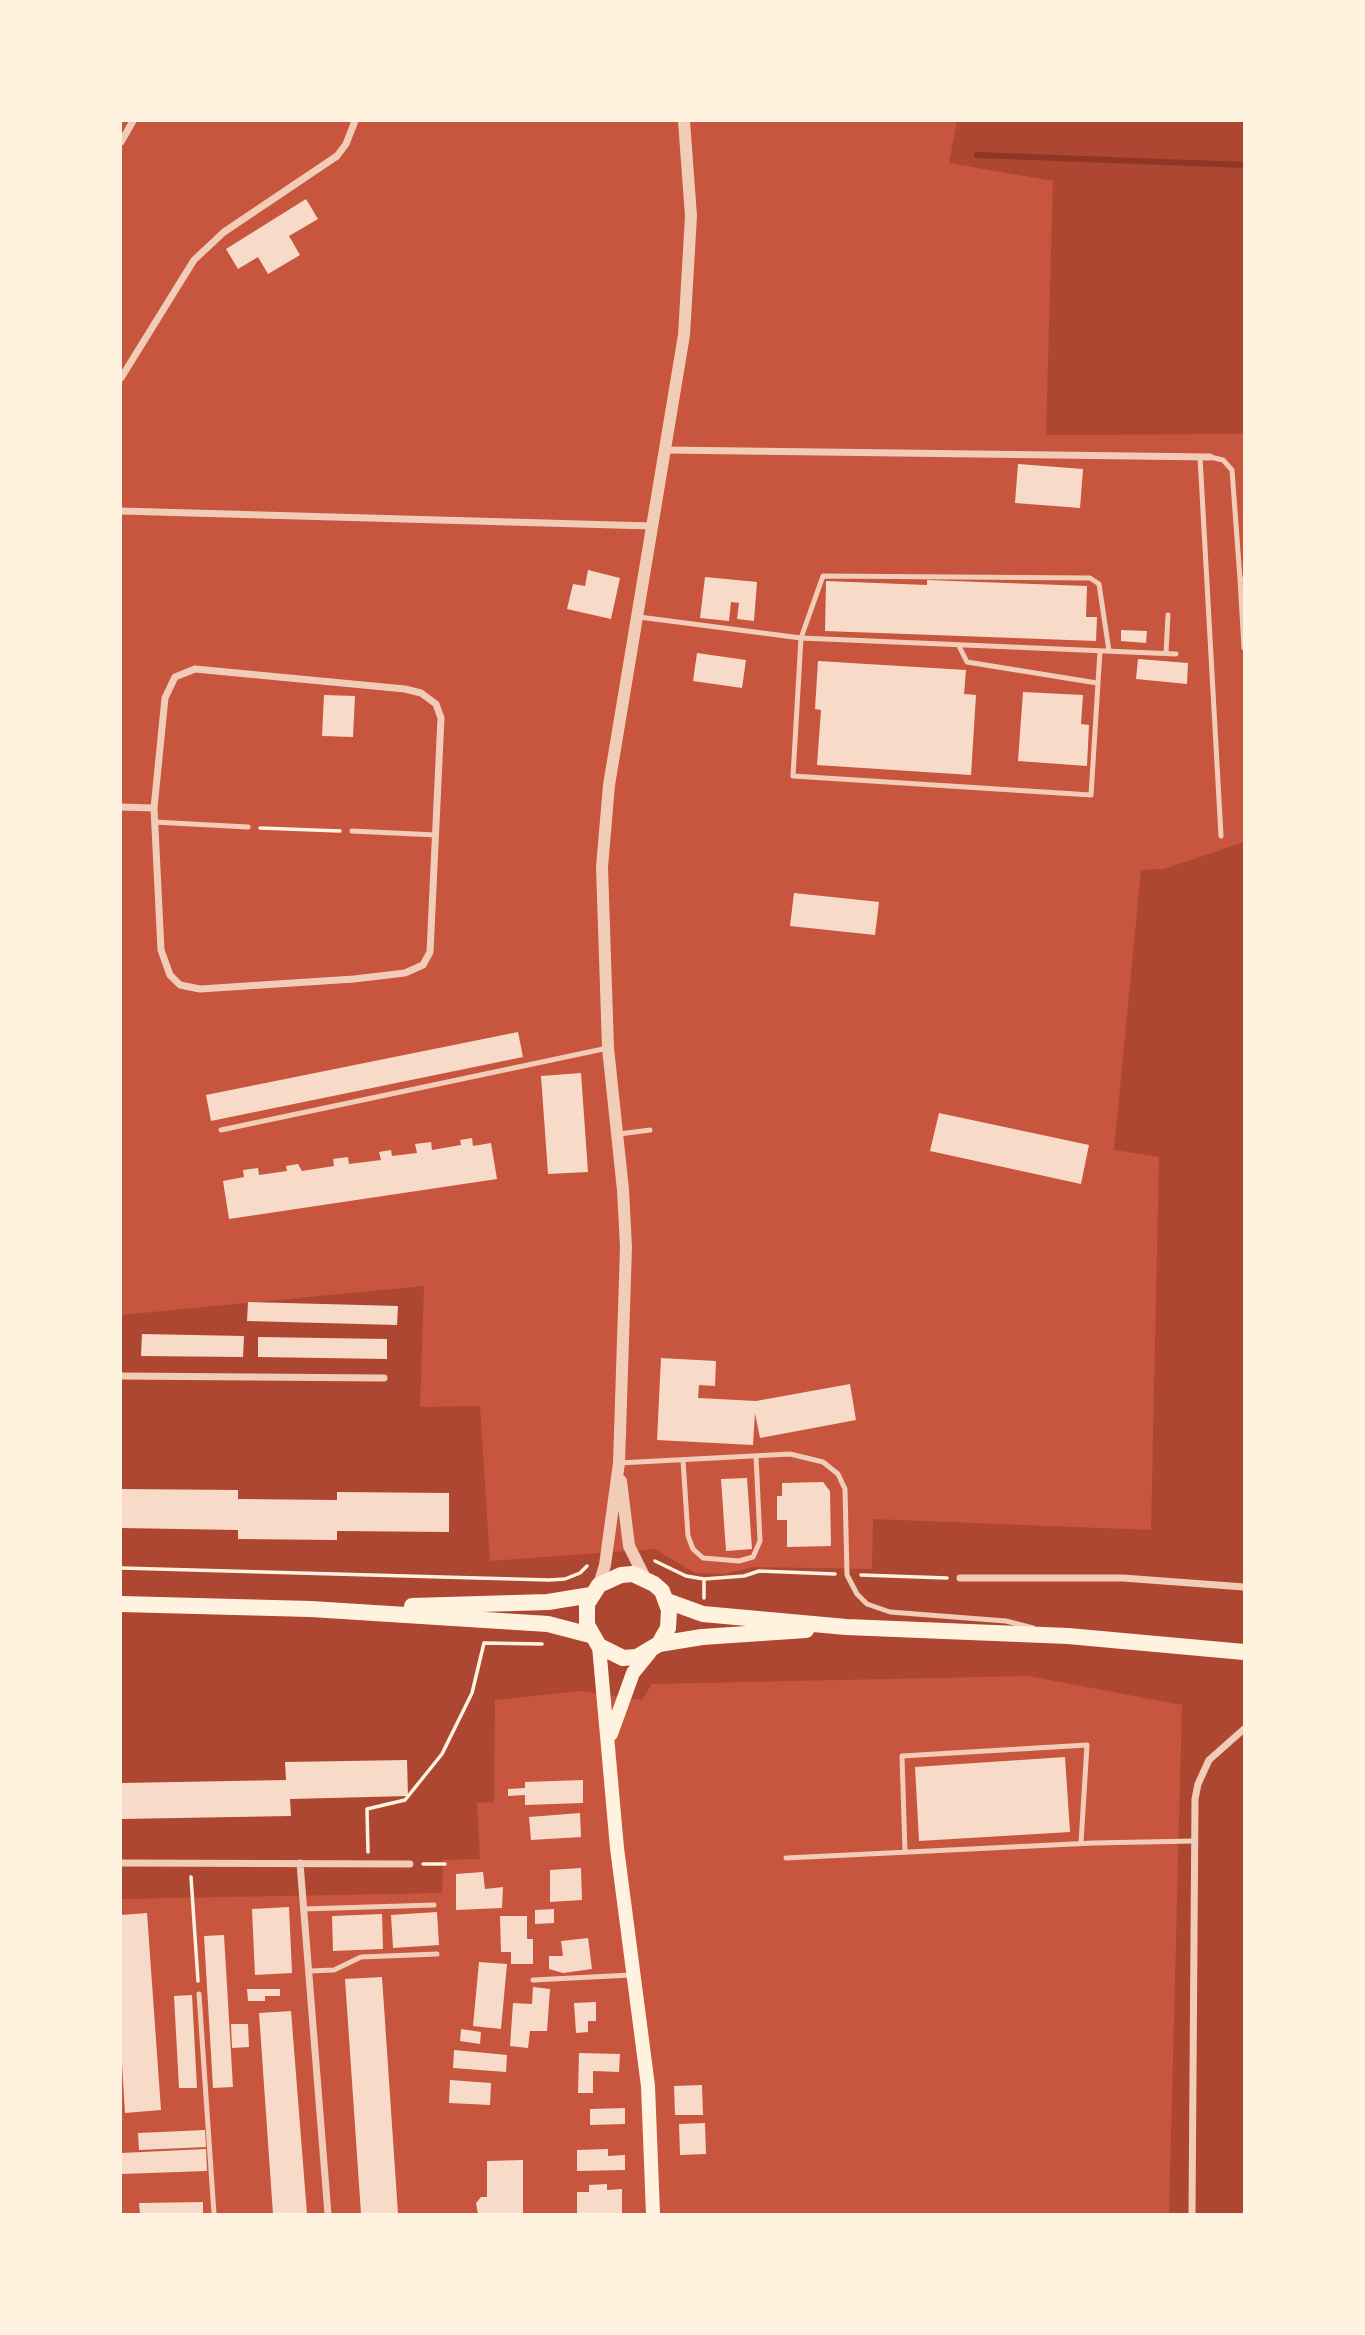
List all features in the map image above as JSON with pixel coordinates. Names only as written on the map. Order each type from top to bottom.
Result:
[{"type":"main road","points":[[311,1609],[548,1602],[595,1590],[621,1574],[645,1578],[662,1591],[670,1619],[654,1648],[634,1673],[609,1739]]},
{"type":"main road","points":[[595,1590],[586,1614],[594,1641],[609,1739],[617,1848],[648,2086],[653,2214]]},
{"type":"main road","points":[[667,1601],[703,1614],[846,1627],[1068,1636],[1244,1652]]},
{"type":"main road","points":[[121,1604],[311,1609],[548,1624],[573,1628],[623,1658],[702,1637],[846,1627]]},
{"type":"street","points":[[121,142],[133,121]]},
{"type":"street","points":[[121,378],[194,260],[224,232],[337,156],[346,144],[355,121]]},
{"type":"street","points":[[595,1590],[607,1547],[619,1463],[626,1247],[608,1048],[602,928],[604,829],[689,288],[691,216],[684,121]]},
{"type":"street","points":[[665,450],[1210,457]]},
{"type":"street","points":[[121,511],[651,526]]},
{"type":"street","points":[[195,669],[405,690],[430,698],[439,710],[441,718],[430,952],[423,965],[405,973],[354,979],[200,989],[187,988],[174,981],[163,959],[154,808],[165,698],[175,677],[195,669]]},
{"type":"street","points":[[121,807],[154,808]]},
{"type":"street","points":[[121,1376],[384,1378]]},
{"type":"street","points":[[619,1463],[629,1546],[645,1578]]},
{"type":"street","points":[[960,1578],[1123,1578],[1244,1587]]},
{"type":"street","points":[[1192,2214],[1195,1799],[1203,1772],[1217,1751],[1244,1729]]},
{"type":"street","points":[[121,1863],[410,1864]]},
{"type":"street","points":[[300,1863],[328,2214]]},
{"type":"lane","points":[[1200,457],[1221,836]]},
{"type":"lane","points":[[1210,457],[1223,460],[1232,470],[1242,579],[1244,648]]},
{"type":"lane","points":[[1100,650],[1091,795],[793,776],[801,638],[823,576],[1090,578],[1099,584],[1109,652]]},
{"type":"lane","points":[[1166,653],[1168,615]]},
{"type":"lane","points":[[636,617],[801,638],[1176,654]]},
{"type":"lane","points":[[959,646],[967,662],[1097,683]]},
{"type":"lane","points":[[154,822],[248,827]]},
{"type":"lane","points":[[352,831],[436,835]]},
{"type":"lane","points":[[221,1130],[608,1048]]},
{"type":"lane","points":[[617,1134],[650,1130]]},
{"type":"lane","points":[[619,1463],[756,1455],[804,1455],[823,1462],[838,1474],[847,1497],[847,1575],[851,1586],[867,1604],[890,1612],[1006,1621],[1068,1636]]},
{"type":"lane","points":[[683,1460],[688,1536],[693,1549],[703,1558],[738,1561],[753,1557],[760,1541],[756,1455]]},
{"type":"lane","points":[[905,1852],[902,1756],[1087,1745],[1082,1843]]},
{"type":"lane","points":[[786,1858],[1082,1843],[1194,1841]]},
{"type":"lane","points":[[303,1909],[434,1905]]},
{"type":"lane","points":[[309,1971],[334,1970],[361,1957],[438,1954]]},
{"type":"lane","points":[[533,1980],[634,1975]]},
{"type":"lane","points":[[199,1994],[214,2214]]},
{"type":"path","points":[[248,827],[352,831]]},
{"type":"path","points":[[629,1546],[645,1545],[652,1560],[686,1576],[704,1579],[744,1576],[759,1571],[960,1578]]},
{"type":"path","points":[[121,1568],[565,1579],[580,1573],[593,1558],[594,1547],[607,1547]]},
{"type":"path","points":[[368,1864],[367,1809],[405,1800],[442,1754],[472,1693],[484,1643],[548,1644]]},
{"type":"path","points":[[190,1863],[199,1994]]},
{"type":"path","points":[[410,1864],[445,1864]]},
{"type":"shaded area","points":[[957,121],[1244,121],[1244,434],[1046,435],[1053,181],[949,163]]},
{"type":"shaded area","points":[[1244,842],[1244,2214],[1169,2214],[1182,1705],[1028,1676],[652,1684],[642,1700],[580,1691],[495,1700],[494,1802],[477,1803],[480,1859],[443,1860],[442,1893],[121,1899],[121,1315],[424,1286],[420,1407],[480,1406],[490,1561],[655,1549],[695,1573],[725,1574],[753,1567],[872,1569],[873,1519],[1151,1530],[1159,1157],[1114,1150],[1141,870],[1164,869]]},
{"type":"building","points":[[306,199],[318,219],[289,236],[300,255],[268,274],[258,257],[238,269],[226,249]]},
{"type":"building","points":[[1018,464],[1083,469],[1080,508],[1015,503]]},
{"type":"building","points":[[588,570],[620,578],[611,619],[567,609],[573,584],[585,586]]},
{"type":"building","points":[[705,577],[757,582],[754,621],[737,619],[739,603],[731,602],[729,621],[700,618]]},
{"type":"building","points":[[927,580],[1087,586],[1086,617],[1097,617],[1096,641],[825,631],[826,581],[927,585]]},
{"type":"building","points":[[1121,630],[1147,631],[1146,643],[1121,641]]},
{"type":"building","points":[[697,653],[746,660],[742,688],[693,681]]},
{"type":"building","points":[[1138,659],[1188,663],[1187,684],[1136,679]]},
{"type":"building","points":[[818,661],[966,670],[964,694],[976,695],[971,775],[817,765],[821,710],[815,709]]},
{"type":"building","points":[[1023,692],[1083,695],[1081,724],[1089,725],[1087,766],[1018,761]]},
{"type":"building","points":[[324,695],[355,696],[353,737],[322,736]]},
{"type":"building","points":[[794,893],[879,902],[875,935],[790,926]]},
{"type":"building","points":[[518,1032],[523,1057],[211,1121],[206,1095]]},
{"type":"building","points":[[581,1073],[588,1172],[548,1174],[541,1076]]},
{"type":"building","points":[[939,1113],[1089,1145],[1081,1184],[930,1151]]},
{"type":"building","points":[[472,1138],[473,1146],[491,1143],[497,1179],[229,1219],[223,1181],[244,1177],[243,1170],[258,1168],[259,1175],[287,1171],[286,1166],[298,1164],[302,1171],[334,1166],[333,1159],[348,1157],[349,1164],[381,1160],[379,1152],[391,1150],[392,1156],[417,1153],[415,1144],[431,1142],[432,1150],[461,1145],[460,1140]]},
{"type":"building","points":[[248,1302],[398,1306],[397,1325],[247,1321]]},
{"type":"building","points":[[142,1334],[244,1336],[243,1357],[141,1356]]},
{"type":"building","points":[[258,1337],[387,1339],[387,1359],[258,1357]]},
{"type":"building","points":[[661,1358],[716,1361],[715,1386],[699,1385],[698,1398],[756,1401],[850,1384],[856,1420],[760,1438],[755,1413],[753,1445],[657,1440]]},
{"type":"building","points":[[747,1478],[752,1549],[726,1551],[721,1479]]},
{"type":"building","points":[[823,1482],[830,1491],[831,1546],[787,1547],[787,1520],[777,1520],[777,1496],[782,1496],[782,1483]]},
{"type":"building","points":[[121,1489],[238,1490],[238,1499],[337,1500],[337,1492],[449,1493],[449,1532],[337,1531],[337,1540],[238,1539],[238,1530],[121,1528]]},
{"type":"building","points":[[1065,1757],[1070,1832],[919,1841],[915,1767]]},
{"type":"building","points":[[407,1760],[408,1796],[290,1799],[291,1816],[121,1819],[121,1783],[286,1780],[285,1762]]},
{"type":"building","points":[[583,1780],[583,1803],[525,1805],[525,1795],[508,1796],[508,1789],[525,1788],[525,1782]]},
{"type":"building","points":[[580,1813],[581,1837],[531,1840],[529,1817]]},
{"type":"building","points":[[581,1868],[582,1900],[550,1902],[550,1870]]},
{"type":"building","points":[[483,1872],[485,1889],[503,1887],[502,1908],[456,1910],[456,1874]]},
{"type":"building","points":[[289,1907],[292,1973],[255,1975],[252,1909]]},
{"type":"building","points":[[554,1909],[554,1923],[535,1924],[535,1910]]},
{"type":"building","points":[[437,1912],[439,1945],[393,1948],[391,1915]]},
{"type":"building","points":[[147,1913],[161,2110],[125,2113],[121,2047],[121,1915]]},
{"type":"building","points":[[382,1914],[383,1949],[333,1951],[332,1916]]},
{"type":"building","points":[[500,1916],[527,1916],[527,1939],[533,1939],[533,1964],[511,1964],[511,1952],[501,1952]]},
{"type":"building","points":[[224,1935],[233,2087],[213,2088],[204,1936]]},
{"type":"building","points":[[588,1938],[592,1969],[563,1973],[549,1969],[549,1956],[563,1956],[561,1941]]},
{"type":"building","points":[[479,1962],[507,1964],[501,2029],[473,2026]]},
{"type":"building","points":[[382,1977],[398,2214],[361,2214],[345,1979]]},
{"type":"building","points":[[533,1987],[550,1989],[547,2031],[530,2031],[528,2048],[510,2046],[513,2003],[532,2004]]},
{"type":"building","points":[[247,1989],[280,1989],[280,1996],[265,1996],[265,2001],[248,2001]]},
{"type":"building","points":[[192,1995],[197,2088],[179,2088],[174,1996]]},
{"type":"building","points":[[596,2002],[596,2021],[588,2021],[588,2032],[576,2033],[574,2003]]},
{"type":"building","points":[[291,2011],[307,2214],[273,2214],[259,2013]]},
{"type":"building","points":[[231,2024],[248,2024],[249,2047],[232,2048]]},
{"type":"building","points":[[461,2029],[481,2032],[480,2044],[460,2041]]},
{"type":"building","points":[[454,2050],[507,2055],[506,2072],[453,2068]]},
{"type":"building","points":[[579,2053],[620,2054],[619,2072],[593,2071],[593,2093],[578,2093]]},
{"type":"building","points":[[450,2080],[491,2083],[490,2105],[449,2103]]},
{"type":"building","points":[[702,2085],[703,2115],[675,2115],[674,2086]]},
{"type":"building","points":[[625,2108],[625,2124],[590,2125],[590,2109]]},
{"type":"building","points":[[705,2123],[706,2154],[680,2155],[679,2124]]},
{"type":"building","points":[[205,2130],[206,2147],[139,2150],[138,2133]]},
{"type":"building","points":[[206,2149],[207,2171],[121,2174],[121,2153]]},
{"type":"building","points":[[608,2149],[608,2156],[625,2155],[625,2170],[577,2171],[577,2150]]},
{"type":"building","points":[[523,2160],[523,2213],[478,2214],[476,2203],[481,2197],[487,2197],[487,2161]]},
{"type":"building","points":[[607,2184],[607,2190],[622,2189],[622,2214],[577,2214],[577,2192],[589,2192],[589,2185]]},
{"type":"building","points":[[203,2202],[203,2214],[140,2214],[139,2203]]},
{"type":"waterway","points":[[977,155],[1244,165]]}]
